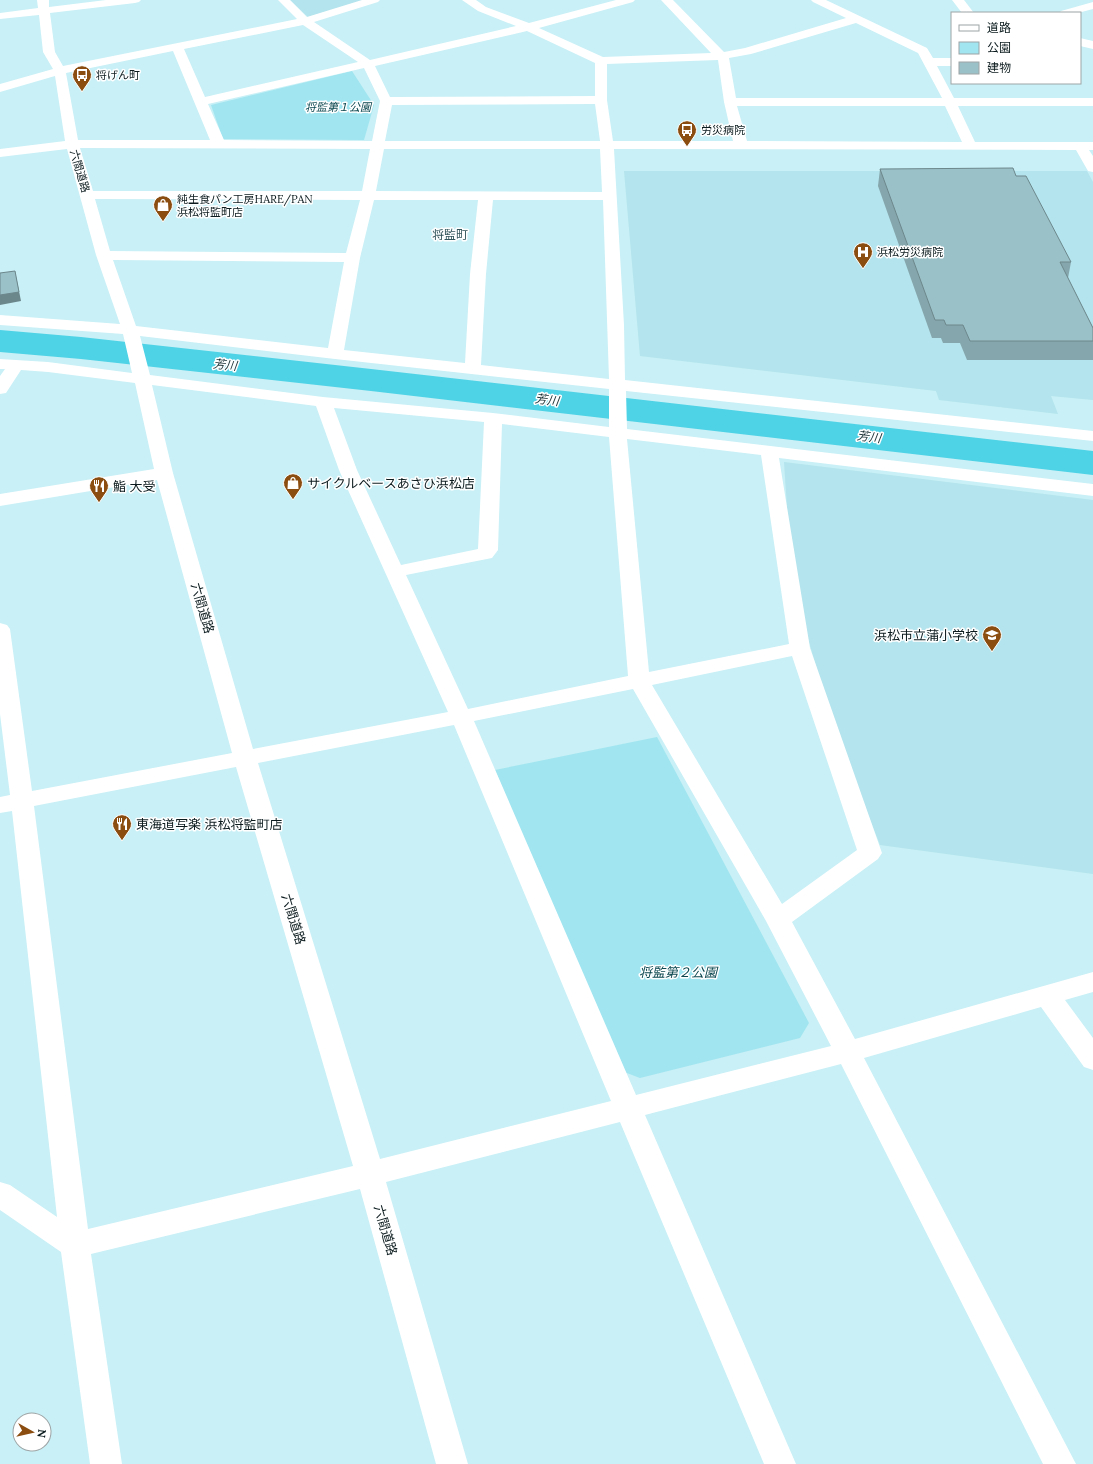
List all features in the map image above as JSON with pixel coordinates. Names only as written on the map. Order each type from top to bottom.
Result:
[{"type":"street","points":[[0,16],[44,6],[135,0]]},
{"type":"street","points":[[284,0],[305,21],[368,64],[386,102],[368,195],[352,258],[335,354]]},
{"type":"street","points":[[0,88],[76,66],[305,21],[374,0]]},
{"type":"street","points":[[468,0],[482,9],[528,27],[600,61],[721,56],[747,51],[857,19]]},
{"type":"street","points":[[201,102],[528,27],[629,0]]},
{"type":"street","points":[[667,0],[724,59],[730,102],[741,146]]},
{"type":"street","points":[[817,0],[921,49],[930,62],[970,145]]},
{"type":"street","points":[[958,0],[967,12]]},
{"type":"street","points":[[1068,12],[1093,5],[1090,0]]},
{"type":"street","points":[[567,4],[579,13]]},
{"type":"street","name":"六間道路","points":[[44,6],[49,52],[60,71],[72,144],[104,254],[131,334],[164,473],[246,759],[370,1174],[452,1464]]},
{"type":"street","points":[[1081,42],[1093,45]]},
{"type":"street","points":[[177,46],[218,143]]},
{"type":"street","points":[[600,61],[601,100],[608,145],[609,196],[616,325],[618,431],[639,681],[778,919],[1060,1464]]},
{"type":"street","points":[[930,62],[951,62]]},
{"type":"street","points":[[386,102],[601,100]]},
{"type":"street","points":[[730,102],[1093,102]]},
{"type":"street","points":[[0,153],[72,144],[218,143],[377,145],[1087,146],[1093,168]]},
{"type":"street","points":[[87,195],[609,196]]},
{"type":"street","points":[[473,368],[478,274],[486,196]]},
{"type":"street","points":[[104,254],[352,258]]},
{"type":"street","points":[[0,320],[131,334],[260,344],[335,354],[473,368],[616,387],[1093,436]]},
{"type":"street","points":[[0,389],[8,364],[141,376],[323,402],[618,431],[769,452],[1093,490]]},
{"type":"street","points":[[323,402],[348,470],[462,718],[780,1464]]},
{"type":"street","points":[[394,572],[485,554],[488,550],[493,418]]},
{"type":"street","points":[[769,452],[800,648],[870,853],[778,919]]},
{"type":"street","points":[[0,500],[164,473]]},
{"type":"street","points":[[0,629],[11,803],[106,1464]]},
{"type":"street","points":[[11,803],[462,718],[800,648]]},
{"type":"street","points":[[0,1194],[75,1245],[370,1174],[848,1052],[1093,982]]},
{"type":"street","points":[[1047,995],[1093,1059]]},
{"type":"shaded area","points":[[290,0],[366,0],[308,17]]},
{"type":"shaded area","name":"浜松労災病院","points":[[624,171],[1087,171],[1093,182],[1093,400],[1051,396],[1058,414],[939,400],[936,391],[640,356]]},
{"type":"shaded area","points":[[784,462],[1093,500],[1093,874],[880,845],[834,727],[804,625],[790,553]]},
{"type":"green space","name":"将監第１公園","points":[[352,71],[374,105],[364,140],[223,139],[211,105]]},
{"type":"green space","name":"将監第２公園","points":[[657,737],[809,1023],[800,1038],[640,1078],[619,1070],[495,770]]},
{"type":"building","points":[[1013,168],[1016,176],[1026,176],[1071,262],[1060,262],[1093,328],[1093,341],[970,341],[963,325],[946,325],[944,320],[935,320],[880,169]]},
{"type":"building","points":[[15,271],[19,292],[0,295],[0,273]]},
{"type":"waterway","name":"芳川","points":[[0,341],[81,348],[371,380],[1093,463]]},
{"type":"place","name":"将げん町","points":[[82,92]]},
{"type":"place","name":"労災病院","points":[[687,147]]},
{"type":"place","name":"純生食パン工房HARE/PAN 浜松将監町店","points":[[163,222]]},
{"type":"place","name":"浜松労災病院","points":[[863,269]]},
{"type":"place","name":"サイクルベースあさひ浜松店","points":[[293,500]]},
{"type":"place","name":"鮨 大受","points":[[99,503]]},
{"type":"place","name":"浜松市立蒲小学校","points":[[992,652]]},
{"type":"place","name":"東海道写楽 浜松将監町店","points":[[122,841]]},
{"type":"district","name":"将監町","points":[[450,235]]}]
